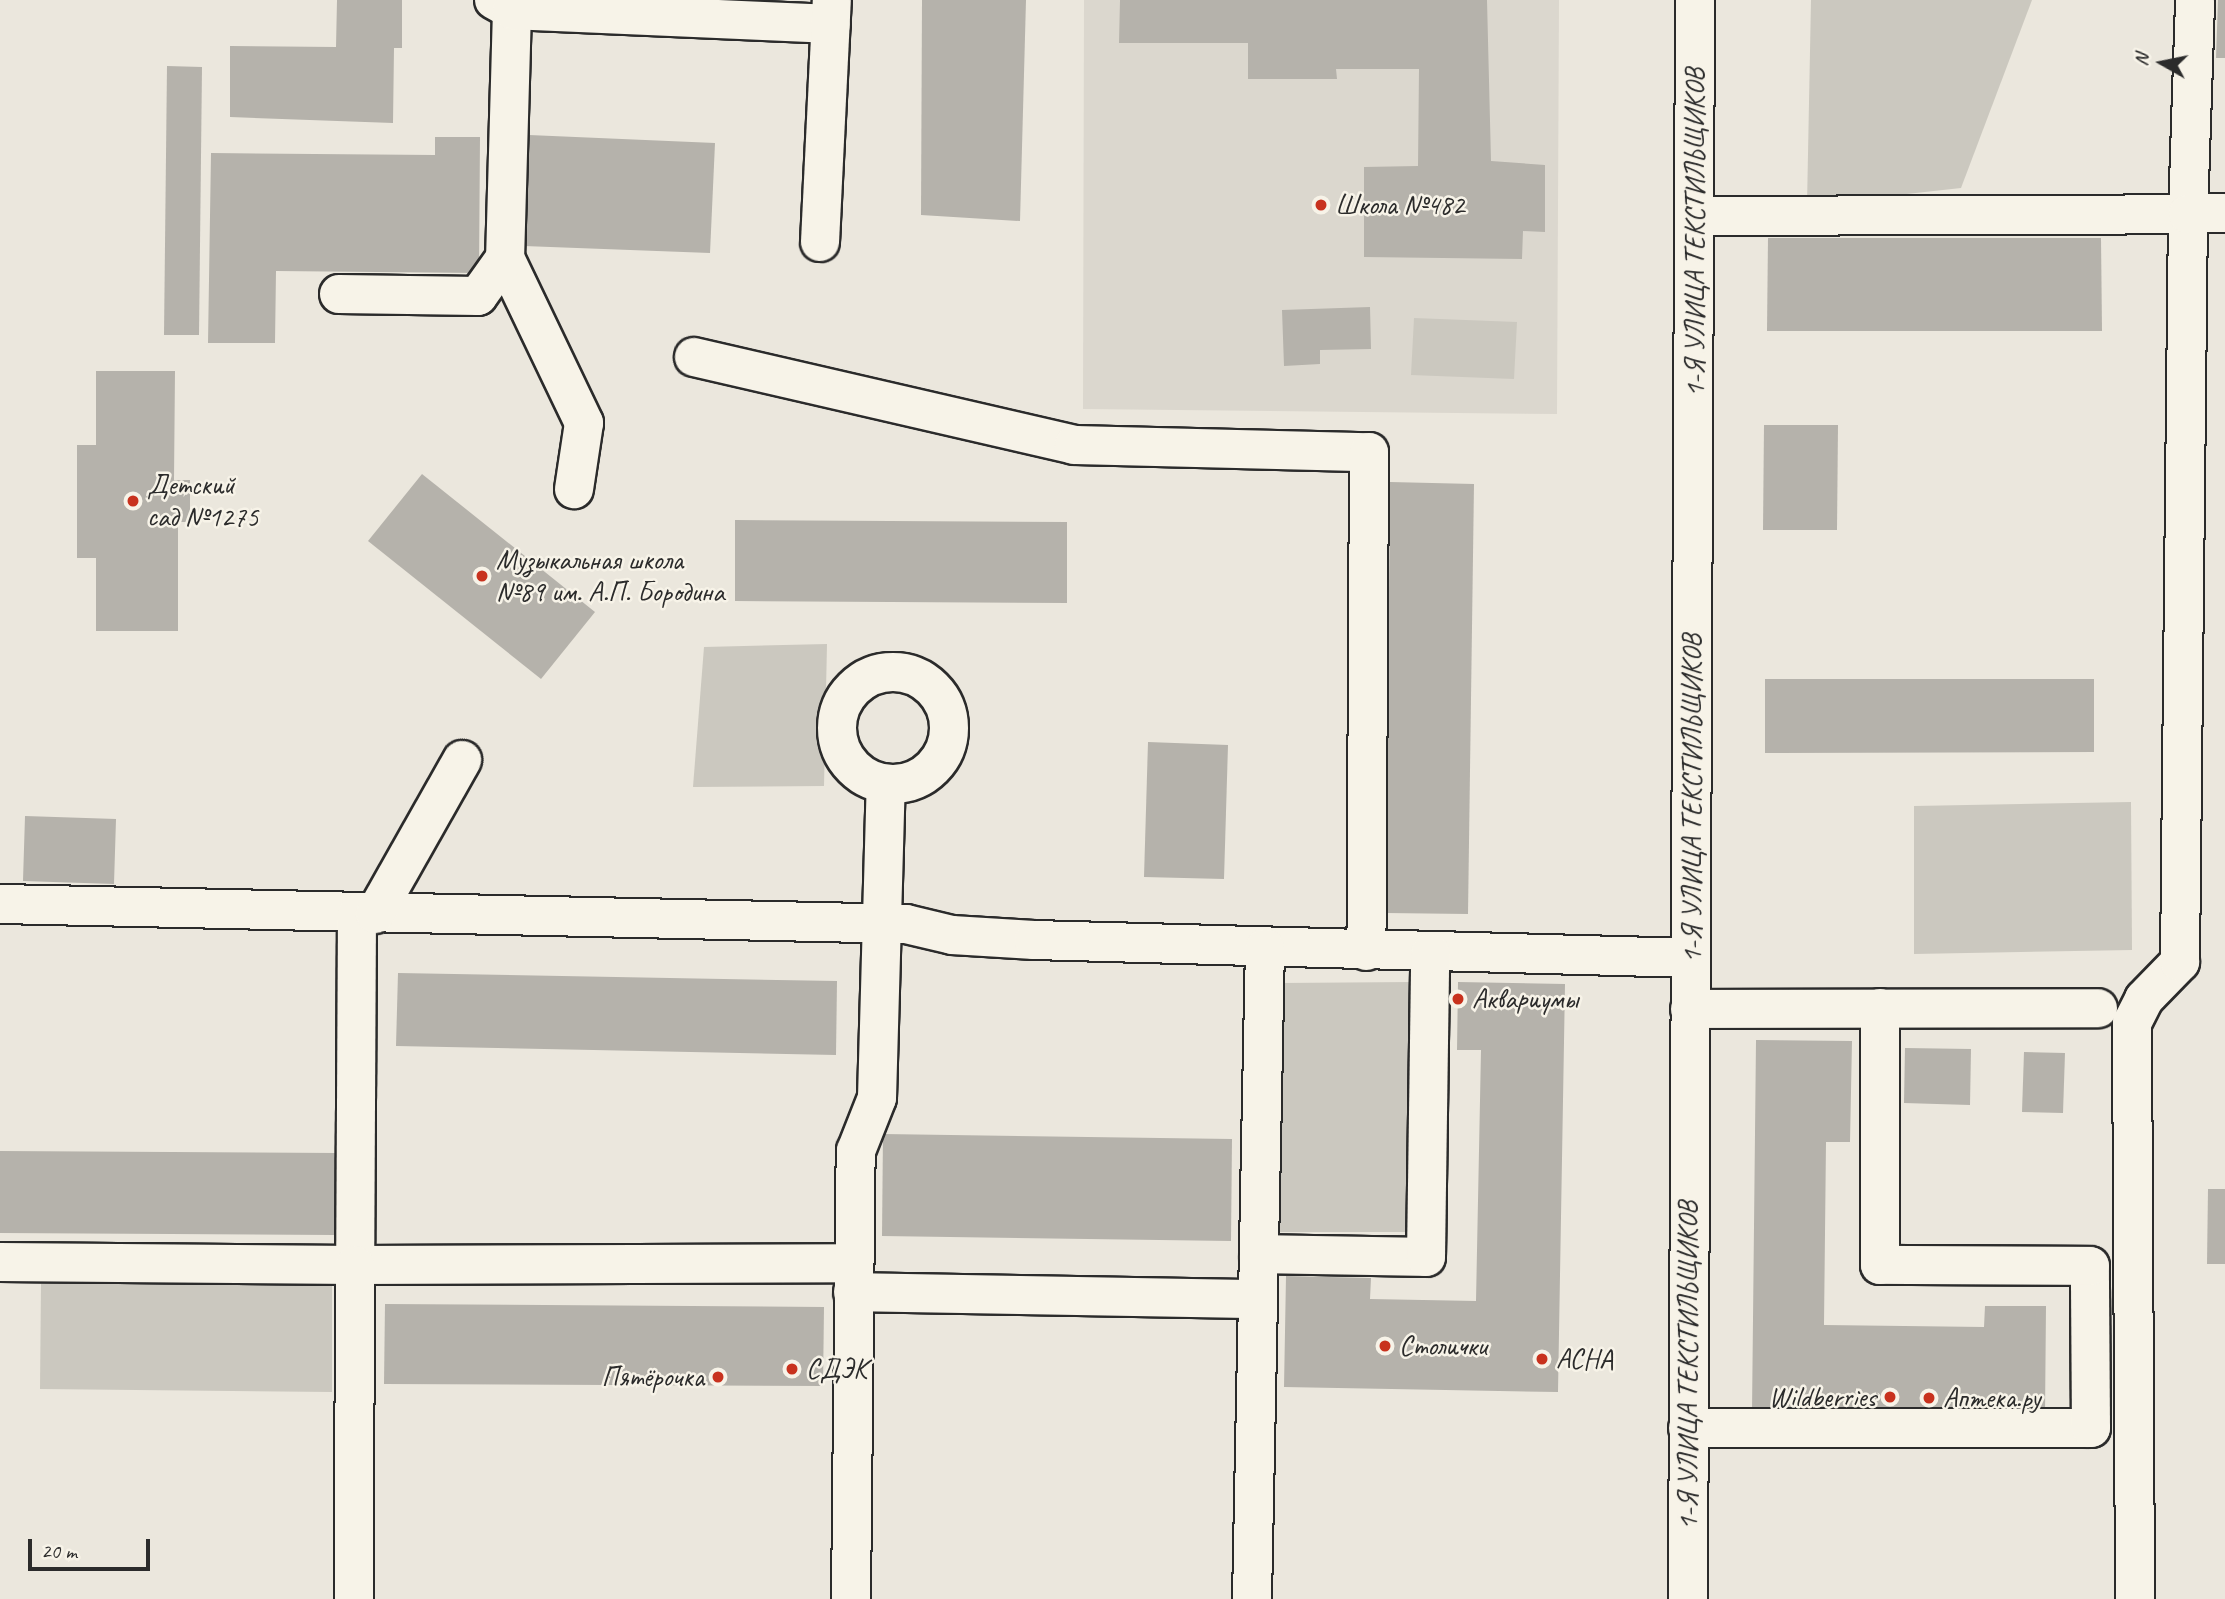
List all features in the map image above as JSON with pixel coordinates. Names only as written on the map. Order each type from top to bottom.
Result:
[{"type":"street","name":"1-Я УЛИЦА ТЕКСТИЛЬЩИКОВ","points":[[1688,1599],[1695,0]]},
{"type":"street","points":[[2136,1599],[2132,1023],[2144,999],[2179,962],[2207,213],[2195,0]]},
{"type":"street","points":[[574,489],[584,423],[505,257],[503,5],[831,12],[820,242]]},
{"type":"street","points":[[1696,216],[2207,213]]},
{"type":"street","points":[[339,294],[478,296],[505,257]]},
{"type":"street","points":[[694,357],[1074,444],[1369,452],[1366,951]]},
{"type":"street","points":[[354,1599],[355,1265],[366,914],[462,760]]},
{"type":"street","points":[[850,1599],[856,1151],[877,1098],[886,784]]},
{"type":"street","points":[[0,904],[881,924],[952,935],[1265,948],[1691,958]]},
{"type":"street","points":[[1252,1599],[1265,948]]},
{"type":"street","points":[[1259,1254],[1426,1257],[1430,953]]},
{"type":"street","points":[[1688,1428],[2091,1428],[2090,1266],[1880,1265],[1880,1008]]},
{"type":"street","points":[[1690,1009],[2098,1008]]},
{"type":"street","points":[[0,1262],[355,1265],[853,1278],[1258,1299]]},
{"type":"shaded area","name":"Школа №482","points":[[1084,0],[1559,0],[1557,414],[1083,409]]},
{"type":"shaded area","points":[[1811,0],[2032,0],[1961,188],[1807,205]]},
{"type":"shaded area","points":[[1414,318],[1517,322],[1514,379],[1411,375]]},
{"type":"shaded area","points":[[827,644],[824,786],[693,787],[704,647]]},
{"type":"shaded area","points":[[2131,802],[2132,950],[1914,954],[1914,806]]},
{"type":"shaded area","points":[[1413,982],[1406,1232],[1278,1232],[1280,983]]},
{"type":"shaded area","points":[[332,1283],[332,1392],[40,1389],[41,1284]]},
{"type":"building","points":[[337,0],[402,0],[402,48],[394,48],[393,123],[230,117],[230,46],[336,47]]},
{"type":"building","points":[[922,0],[1026,0],[1020,221],[921,215]]},
{"type":"building","points":[[1120,0],[1487,0],[1491,161],[1545,165],[1545,232],[1523,231],[1522,259],[1364,257],[1364,167],[1418,166],[1419,69],[1336,69],[1337,79],[1248,79],[1248,43],[1119,43]]},
{"type":"building","points":[[2218,0],[2225,0],[2225,58],[2216,58]]},
{"type":"building","points":[[167,66],[202,67],[199,335],[164,335]]},
{"type":"building","points":[[529,135],[715,143],[710,253],[524,246]]},
{"type":"building","points":[[435,137],[480,137],[479,273],[276,271],[275,343],[208,343],[211,153],[435,155]]},
{"type":"building","points":[[1768,238],[2101,238],[2102,331],[1767,331]]},
{"type":"building","points":[[1370,307],[1371,349],[1320,350],[1320,364],[1284,366],[1282,310]]},
{"type":"building","name":"Детский сад №1275","points":[[96,371],[175,371],[174,480],[190,480],[190,522],[178,522],[178,631],[96,631],[96,558],[77,558],[77,445],[96,445]]},
{"type":"building","points":[[1764,425],[1838,425],[1837,530],[1763,530]]},
{"type":"building","name":"Музыкальная школа №89 им. А.П. Бородина","points":[[422,474],[595,612],[541,679],[368,541]]},
{"type":"building","points":[[1390,482],[1474,484],[1468,914],[1386,913]]},
{"type":"building","points":[[735,520],[1067,522],[1067,603],[735,601]]},
{"type":"building","points":[[1765,679],[2094,679],[2094,752],[1765,753]]},
{"type":"building","points":[[1148,742],[1228,745],[1224,879],[1144,877]]},
{"type":"building","points":[[25,816],[116,819],[114,884],[23,881]]},
{"type":"building","points":[[398,973],[837,981],[836,1055],[396,1046]]},
{"type":"building","points":[[1458,982],[1565,984],[1558,1392],[1284,1387],[1286,1276],[1371,1278],[1370,1299],[1476,1301],[1481,1050],[1457,1050]]},
{"type":"building","points":[[1756,1040],[1852,1041],[1850,1142],[1826,1142],[1824,1325],[1984,1327],[1985,1306],[2046,1306],[2045,1415],[1752,1412]]},
{"type":"building","points":[[1905,1048],[1971,1049],[1970,1105],[1904,1103]]},
{"type":"building","points":[[2024,1052],[2065,1053],[2063,1113],[2022,1112]]},
{"type":"building","points":[[883,1134],[1232,1139],[1231,1241],[882,1236]]},
{"type":"building","points":[[0,1151],[336,1153],[335,1235],[0,1233]]},
{"type":"building","points":[[2208,1189],[2225,1189],[2225,1264],[2207,1264]]},
{"type":"building","points":[[385,1304],[824,1307],[823,1386],[384,1384]]},
{"type":"place","name":"Школа №482","points":[[1321,205]]},
{"type":"place","name":"Детский сад №1275","points":[[133,501]]},
{"type":"place","name":"Музыкальная школа №89 им. А.П. Бородина","points":[[482,576]]},
{"type":"place","name":"Аквариумы","points":[[1458,999]]},
{"type":"place","name":"Столички","points":[[1385,1346]]},
{"type":"place","name":"АСНА","points":[[1542,1359]]},
{"type":"place","name":"СДЭК","points":[[792,1369]]},
{"type":"place","name":"Пятёрочка","points":[[718,1377]]},
{"type":"place","name":"Wildberries","points":[[1890,1397]]},
{"type":"place","name":"Аптека.ру","points":[[1929,1398]]}]
